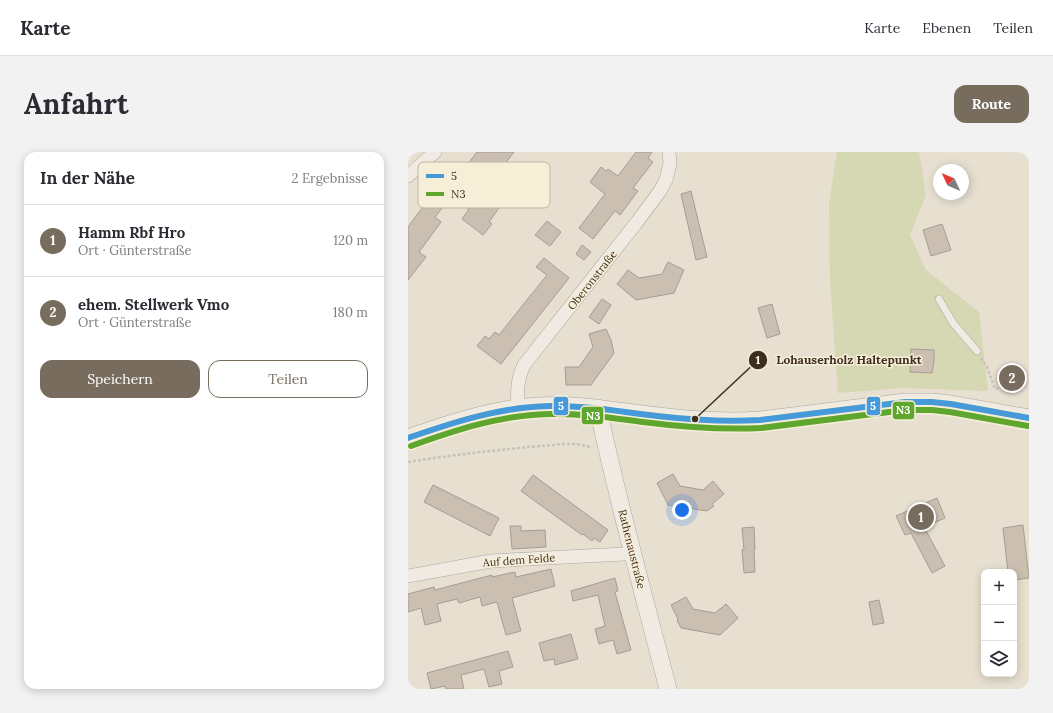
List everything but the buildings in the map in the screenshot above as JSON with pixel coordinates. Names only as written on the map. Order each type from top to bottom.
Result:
[{"type":"street","points":[[424,162],[435,152]]},
{"type":"street","name":"Oberonstraße","points":[[518,408],[517,386],[520,372],[524,365],[660,192],[666,180],[670,163],[669,152]]},
{"type":"street","points":[[408,176],[418,167]]},
{"type":"street","points":[[408,438],[492,413],[538,406],[598,408],[657,416],[741,421],[905,402],[932,402],[958,405],[1029,418]]},
{"type":"street","name":"Rathenaustraße","points":[[598,408],[632,552],[668,689]]},
{"type":"street","name":"Auf dem Felde","points":[[408,576],[491,561],[624,554],[632,552]]},
{"type":"lane","points":[[939,299],[953,323],[977,351]]},
{"type":"path","points":[[977,351],[996,389],[1001,388]]},
{"type":"path","points":[[408,462],[508,449],[571,444],[589,447],[594,450]]},
{"type":"green space","points":[[837,152],[919,152],[926,195],[910,235],[926,270],[979,312],[988,391],[903,388],[838,393],[830,282],[829,203]]},
{"type":"transit line","name":"5","points":[[408,438],[477,416],[513,409],[549,406],[590,408],[683,419],[734,421],[760,420],[905,402],[932,402],[1029,418]]},
{"type":"transit line","name":"N3","points":[[411,446],[478,424],[513,417],[549,414],[608,417],[687,427],[746,429],[905,410],[932,410],[1028,426]]},
{"type":"place","name":"ehem. Stellwerk Vmo","points":[[1012,378]]},
{"type":"place","name":"Lohauserholz Haltepunkt","points":[[695,419]]},
{"type":"place","name":"Hamm Rbf Hro","points":[[921,517]]}]
